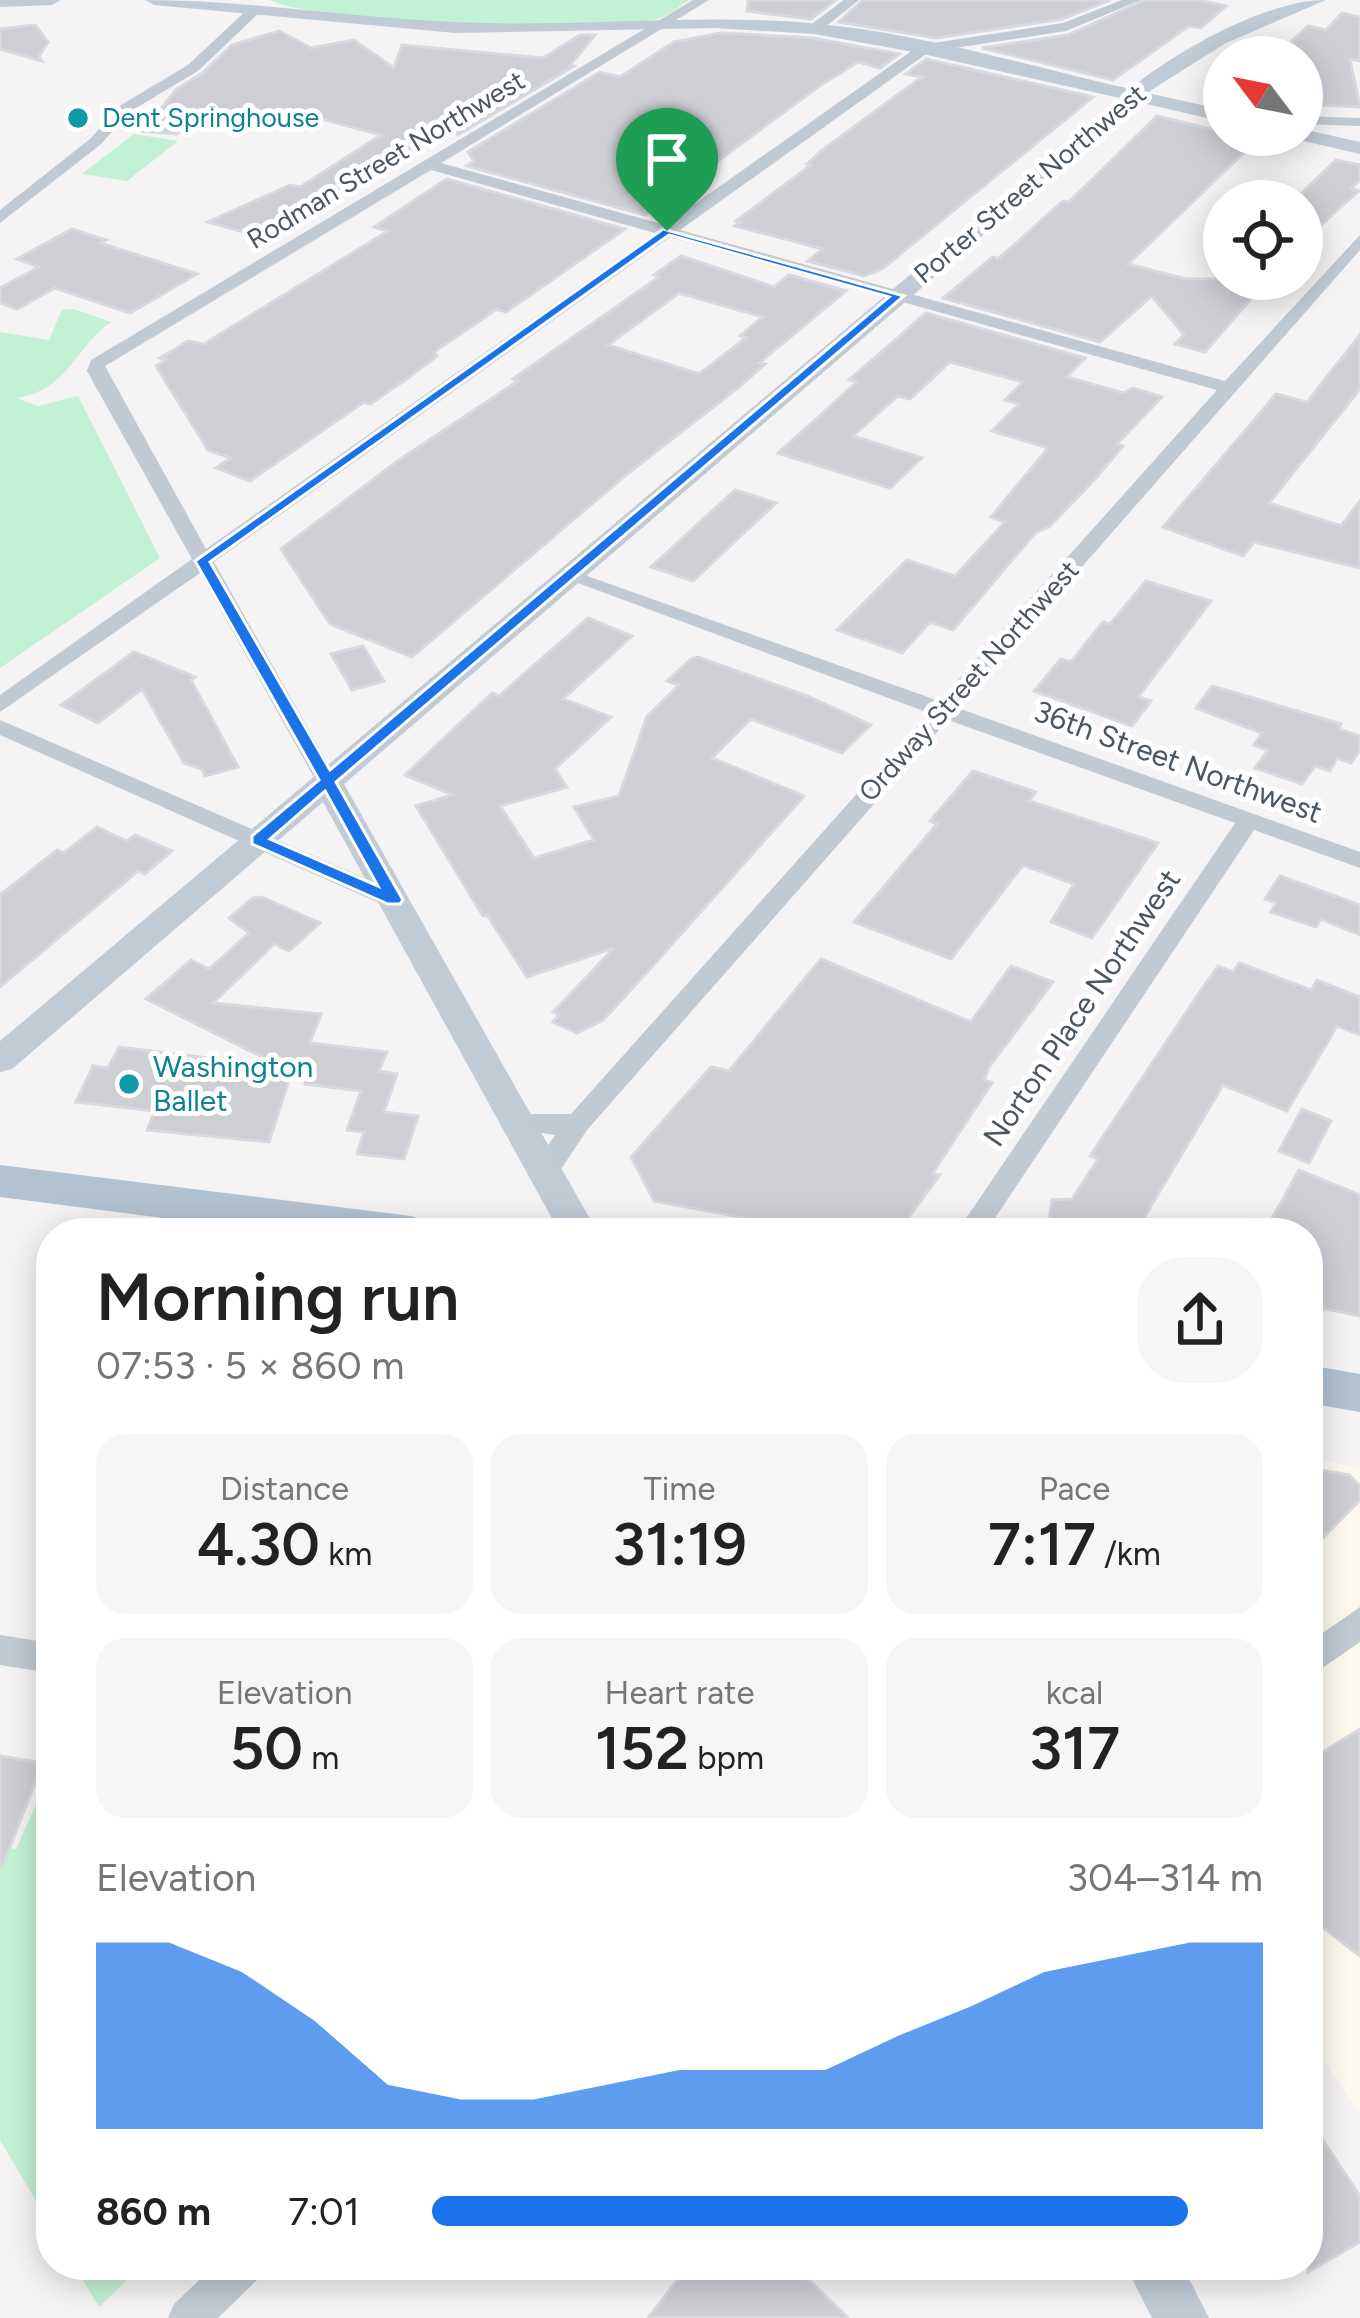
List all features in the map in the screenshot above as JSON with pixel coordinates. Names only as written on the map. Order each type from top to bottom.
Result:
[{"type":"main road","points":[[0,1180],[295,1218]]},
{"type":"main road","points":[[1323,1387],[1360,1393]]},
{"type":"street","points":[[0,2],[52,0]]},
{"type":"street","points":[[154,0],[254,4],[468,28],[814,29],[925,48],[1203,112]]},
{"type":"street","name":"Rodman Street Northwest","points":[[202,561],[96,371],[97,364],[702,0]]},
{"type":"street","points":[[814,29],[852,0]]},
{"type":"street","points":[[0,705],[925,48],[1066,27],[1134,0]]},
{"type":"street","name":"Porter Street Northwest","points":[[0,1060],[1134,96],[1194,52],[1318,0]]},
{"type":"street","points":[[0,218],[92,145],[125,108],[193,68],[254,4]]},
{"type":"street","points":[[1323,121],[1360,122]]},
{"type":"street","points":[[1323,140],[1360,148]]},
{"type":"street","points":[[427,164],[1229,388]]},
{"type":"street","name":"Ordway Street Northwest","points":[[544,1174],[578,1123],[1360,240]]},
{"type":"street","points":[[1336,267],[1360,273]]},
{"type":"street","points":[[202,561],[570,1218]]},
{"type":"street","name":"36th Street Northwest","points":[[569,576],[1360,860]]},
{"type":"street","points":[[0,727],[394,900]]},
{"type":"street","name":"Norton Place Northwest","points":[[980,1218],[1249,820]]},
{"type":"street","points":[[519,1121],[546,1126],[578,1123]]},
{"type":"street","points":[[1323,1651],[1360,1622]]},
{"type":"street","points":[[0,1650],[36,1656]]},
{"type":"street","points":[[188,2318],[228,2280]]},
{"type":"street","points":[[1161,2280],[1182,2318]]},
{"type":"shaded area","points":[[1323,1461],[1360,1468],[1360,2114],[1323,2060]]},
{"type":"green space","points":[[270,0],[689,0],[657,19],[523,25],[340,15]]},
{"type":"green space","points":[[134,134],[178,141],[127,181],[82,174]]},
{"type":"green space","points":[[74,309],[111,322],[59,378],[16,398],[38,406],[78,396],[160,558],[0,668],[0,332],[49,340],[62,310]]},
{"type":"green space","points":[[36,1804],[36,2201],[0,2140],[0,1847],[16,1849]]},
{"type":"green space","points":[[83,2280],[127,2280],[99,2307]]},
{"type":"building","points":[[748,0],[836,0],[811,19],[747,11]]},
{"type":"building","points":[[863,0],[1110,0],[1062,19],[936,38],[839,22]]},
{"type":"building","points":[[1145,0],[1198,0],[1226,6],[1201,28],[1189,26],[1113,80],[982,48],[1068,35]]},
{"type":"building","points":[[1342,13],[1360,17],[1360,61],[1350,59],[1360,107],[1323,105],[1323,36],[1297,36],[1308,26],[1326,30]]},
{"type":"building","points":[[35,25],[48,42],[39,56],[42,61],[0,49],[0,29]]},
{"type":"building","points":[[279,31],[311,48],[354,40],[394,68],[402,45],[543,58],[580,35],[595,35],[570,65],[574,66],[458,135],[453,127],[261,237],[208,222],[290,185],[300,187],[381,135],[286,109],[282,127],[185,124],[177,134],[142,131],[177,89],[232,45]]},
{"type":"building","points":[[721,33],[813,38],[899,54],[880,68],[858,62],[818,87],[645,215],[467,166],[474,161],[468,152],[600,72],[620,77],[674,42]]},
{"type":"building","points":[[926,59],[1093,97],[882,269],[864,276],[808,261],[823,249],[735,226],[811,165],[807,164],[821,151],[922,77],[906,74]]},
{"type":"building","points":[[1157,116],[1203,127],[1203,156],[1240,156],[1215,180],[1203,180],[1203,192],[1128,264],[1203,279],[1203,300],[1250,300],[1205,352],[1175,344],[1184,335],[1152,296],[1100,342],[943,298],[993,257],[998,259],[1063,201],[1069,202]]},
{"type":"building","points":[[1336,160],[1360,165],[1360,180],[1351,189],[1359,191],[1323,223],[1323,180],[1315,180]]},
{"type":"building","points":[[447,179],[625,229],[506,312],[497,309],[434,352],[437,356],[408,378],[370,404],[364,402],[250,481],[216,468],[231,458],[208,450],[156,366],[166,360],[160,358],[188,341],[204,344],[388,231],[374,227]]},
{"type":"building","points":[[72,229],[106,240],[100,243],[197,274],[130,313],[55,288],[17,309],[0,303],[0,288],[39,267],[17,259]]},
{"type":"building","points":[[681,256],[774,287],[789,275],[846,291],[759,363],[765,364],[739,387],[626,475],[412,657],[330,624],[281,549],[659,277],[654,275]],"holes":[[[679,293],[763,317],[740,336],[746,338],[699,374],[608,345]]]},
{"type":"building","points":[[926,313],[1085,358],[1067,377],[1123,393],[1133,388],[1162,397],[1117,444],[1123,446],[1096,478],[1049,527],[1036,532],[953,630],[930,622],[902,653],[837,630],[907,560],[955,576],[1005,522],[991,517],[1048,448],[992,431],[1019,404],[1005,400],[1023,382],[950,362],[910,399],[898,396],[853,436],[922,458],[890,488],[778,453],[857,382],[849,380]]},
{"type":"building","points":[[1360,335],[1360,389],[1269,503],[1341,526],[1360,501],[1360,568],[1254,542],[1243,556],[1163,527],[1276,394],[1307,402]]},
{"type":"building","points":[[735,490],[776,503],[693,581],[651,567]]},
{"type":"building","points":[[1146,581],[1211,601],[1138,697],[1151,701],[1132,726],[1034,691],[1061,659],[1071,662],[1103,622],[1110,624]]},
{"type":"building","points":[[588,618],[632,636],[563,699],[611,717],[555,769],[567,787],[500,806],[534,858],[594,840],[574,807],[619,796],[647,716],[679,685],[667,681],[691,659],[698,657],[807,696],[871,725],[842,753],[751,719],[712,758],[804,796],[603,1020],[577,1033],[553,1022],[559,1015],[553,1012],[614,948],[527,977],[487,915],[483,916],[416,806],[453,795],[405,775],[492,693],[499,696]]},
{"type":"building","points":[[363,646],[384,681],[352,690],[331,654]]},
{"type":"building","points":[[134,652],[195,677],[191,680],[238,767],[205,776],[202,769],[184,763],[142,689],[98,723],[61,705]]},
{"type":"building","points":[[1212,686],[1341,724],[1338,729],[1360,736],[1360,750],[1351,763],[1337,758],[1330,771],[1315,766],[1302,784],[1255,768],[1268,750],[1254,745],[1262,733],[1196,708]]},
{"type":"building","points":[[973,771],[1036,792],[1029,801],[1158,843],[1092,938],[1051,922],[1074,884],[1023,865],[951,959],[854,922],[937,824],[930,821]]},
{"type":"building","points":[[97,827],[127,841],[135,835],[172,851],[145,874],[138,871],[0,987],[0,895],[57,850],[64,853]]},
{"type":"building","points":[[1280,876],[1360,905],[1360,935],[1321,919],[1316,927],[1271,912],[1276,903],[1265,899]]},
{"type":"building","points":[[262,897],[320,923],[289,951],[274,944],[213,1003],[321,1014],[310,1043],[387,1052],[379,1071],[397,1074],[384,1112],[418,1116],[404,1159],[357,1154],[364,1132],[347,1130],[361,1091],[305,1084],[307,1079],[292,1071],[269,1142],[147,1130],[155,1111],[76,1102],[93,1066],[108,1068],[119,1047],[282,1067],[146,999],[191,960],[209,969],[249,933],[229,918],[253,898]]},
{"type":"building","points":[[821,959],[971,1022],[1011,966],[1053,982],[989,1067],[984,1080],[992,1083],[932,1174],[940,1175],[908,1218],[745,1218],[654,1201],[631,1157],[711,1067],[729,1071]]},
{"type":"building","points":[[1239,963],[1311,990],[1317,980],[1360,997],[1360,1035],[1337,1026],[1287,1111],[1223,1085],[1144,1218],[1049,1218],[1052,1200],[1072,1199],[1098,1159],[1090,1156],[1218,966],[1233,972]]},
{"type":"building","points":[[1302,1109],[1331,1121],[1309,1163],[1279,1151]]},
{"type":"building","points":[[1299,1170],[1360,1195],[1360,1316],[1323,1308],[1323,1218],[1272,1218]]},
{"type":"building","points":[[1323,1471],[1349,1475],[1360,1486],[1360,1500],[1323,1538]]},
{"type":"building","points":[[1360,1729],[1360,1956],[1323,1928],[1323,1752]]},
{"type":"building","points":[[0,1756],[36,1762],[36,1781],[0,1866]]},
{"type":"building","points":[[1323,2140],[1360,2196],[1360,2242],[1323,2263]]},
{"type":"building","points":[[677,2280],[809,2280],[848,2318],[648,2318]]},
{"type":"place","name":"Dent Springhouse","points":[[78,118]]},
{"type":"place","name":"Washington Ballet","points":[[129,1084]]},
{"type":"route","points":[[667,231],[202,561],[327,781],[258,840],[394,900],[327,781],[898,296],[667,231]]}]
